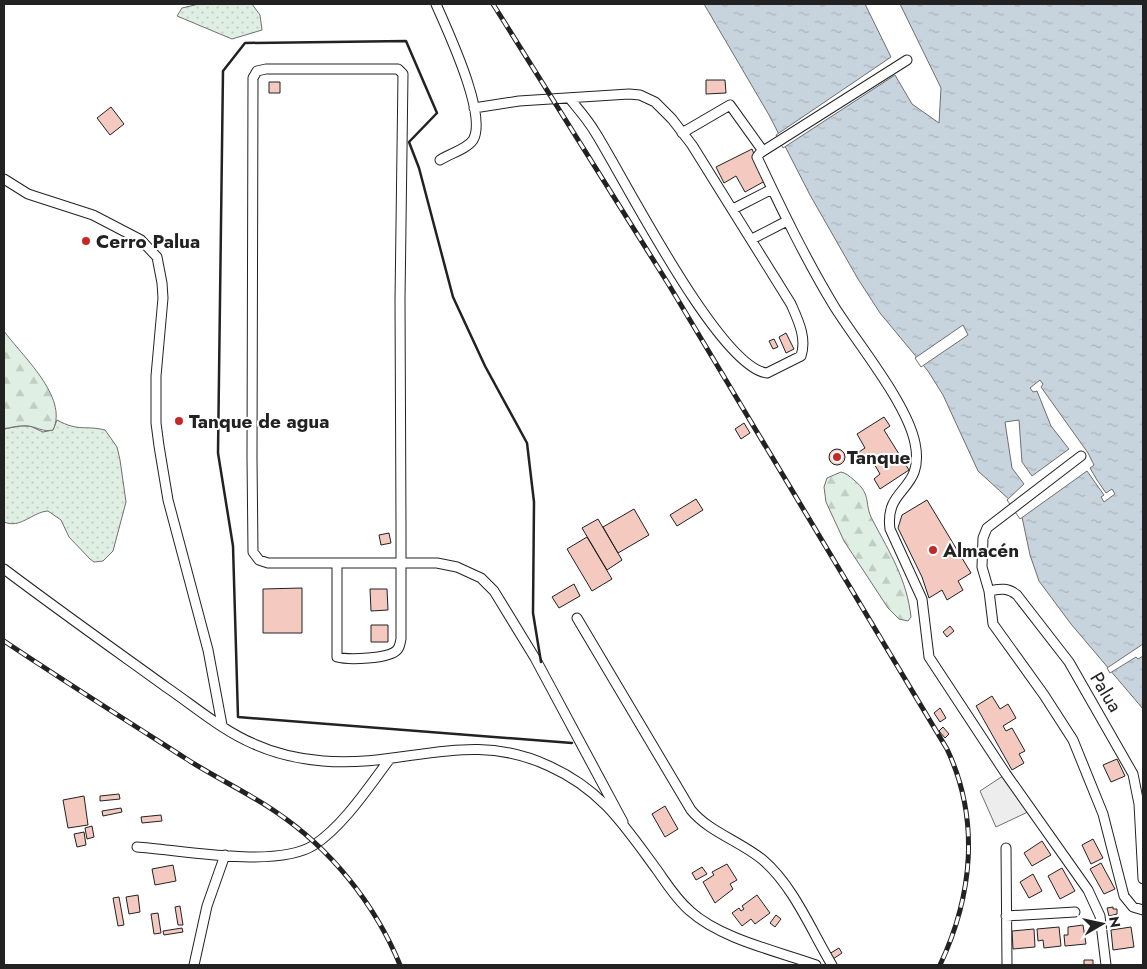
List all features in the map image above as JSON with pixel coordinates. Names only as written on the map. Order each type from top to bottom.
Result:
[{"type":"street","points":[[436,4],[460,59],[474,108],[477,128],[474,139],[440,160]]},
{"type":"street","points":[[907,60],[763,151],[757,157],[787,221],[817,277],[892,394],[911,428],[916,444],[916,471],[910,483],[892,504],[888,520],[890,529],[922,598],[928,653],[1006,774],[1088,890],[1100,916],[1106,965]]},
{"type":"street","points":[[337,563],[336,655],[342,658],[390,655],[397,650],[401,639],[401,563],[400,293],[403,74],[398,69],[266,69],[257,71],[253,78],[252,548],[256,557],[268,563],[337,563],[401,563],[437,563],[457,567],[475,574],[488,584],[543,672],[623,822],[675,895],[696,916],[719,929],[816,965]]},
{"type":"street","points":[[474,108],[519,101],[570,99],[616,94],[640,95],[663,108],[733,209],[790,304],[800,327],[803,341],[801,356],[766,372],[752,368],[740,358],[699,306],[596,133],[570,99]]},
{"type":"street","points":[[682,133],[730,105],[763,151]]},
{"type":"street","points":[[4,179],[28,194],[93,215],[141,240],[157,257],[162,283],[162,317],[156,376],[156,423],[159,446],[168,500],[206,642],[222,726]]},
{"type":"street","points":[[733,209],[772,189]]},
{"type":"street","points":[[752,239],[787,221]]},
{"type":"street","points":[[1082,456],[987,528],[983,538],[982,567],[994,624],[1044,694],[1082,757],[1103,814],[1124,896],[1133,907],[1143,910]]},
{"type":"street","points":[[4,569],[222,726],[254,744],[303,759],[344,762],[389,760],[463,748],[498,750],[547,764],[566,774],[596,794],[623,822]]},
{"type":"street","name":"Palua","points":[[988,591],[1003,588],[1017,595],[1069,662],[1118,744],[1135,782],[1139,804],[1143,879]]},
{"type":"street","points":[[577,618],[691,810],[703,822],[748,848],[778,875],[832,965]]},
{"type":"street","points":[[137,847],[270,857],[308,849],[328,833],[355,804],[389,760]]},
{"type":"street","points":[[1006,848],[1007,965]]},
{"type":"street","points":[[194,965],[207,906],[225,855]]},
{"type":"street","points":[[1006,916],[1075,912]]},
{"type":"green space","points":[[199,4],[252,4],[260,15],[262,30],[232,39],[177,16],[182,8]]},
{"type":"green space","points":[[4,331],[41,377],[49,391],[56,417],[53,430],[26,426],[4,429]]},
{"type":"green space","points":[[57,420],[71,426],[105,430],[117,447],[126,502],[113,551],[103,561],[94,562],[90,559],[69,537],[61,520],[48,511],[21,522],[10,524],[4,522],[4,429],[30,426],[43,432],[53,430]]},
{"type":"green space","points":[[841,472],[854,480],[866,495],[870,515],[897,567],[906,591],[911,617],[908,621],[899,619],[888,608],[844,541],[826,502],[824,487],[827,478]]},
{"type":"shaded area","points":[[1006,774],[1032,810],[996,827],[980,791]]},
{"type":"water","points":[[704,4],[1143,4],[1143,709],[1071,624],[1039,581],[1030,555],[1022,517],[1012,502],[978,471],[943,395],[928,371],[880,313],[858,279],[810,195],[769,115]]},
{"type":"pier","points":[[865,4],[900,4],[941,88],[939,123],[912,104],[895,75],[783,148],[776,135],[891,57]]},
{"type":"pier","points":[[963,325],[968,335],[921,367],[915,358]]},
{"type":"pier","points":[[1040,380],[1043,384],[1041,387],[1088,453],[1094,465],[1090,468],[1097,480],[1106,493],[1112,489],[1115,494],[1104,502],[1101,497],[1104,495],[1087,471],[1020,519],[1007,500],[1024,484],[1012,468],[1005,422],[1019,420],[1022,462],[1032,476],[1069,449],[1051,426],[1037,391],[1033,392],[1030,388]]},
{"type":"pier","points":[[1143,644],[1143,656],[1138,659],[1136,657],[1110,673],[1107,668]]},
{"type":"building","points":[[706,80],[725,80],[726,93],[706,94]]},
{"type":"building","points":[[269,82],[280,82],[280,93],[269,93]]},
{"type":"building","points":[[111,107],[124,124],[110,135],[97,118]]},
{"type":"building","points":[[752,149],[765,181],[745,192],[736,176],[724,183],[716,167]]},
{"type":"building","points":[[786,333],[794,349],[786,353],[779,337]]},
{"type":"building","points":[[774,339],[778,347],[773,349],[769,341]]},
{"type":"building","name":"Tanque de agua","points":[[179,417],[183,421],[179,425],[175,421]]},
{"type":"building","points":[[884,417],[890,426],[884,430],[909,470],[880,489],[874,479],[880,474],[873,462],[867,465],[859,452],[865,448],[857,434]]},
{"type":"building","points":[[744,423],[750,433],[741,439],[735,429]]},
{"type":"building","name":"Tanque","points":[[837,449],[845,457],[837,465],[829,457]]},
{"type":"building","points":[[696,499],[703,510],[677,526],[670,515]]},
{"type":"building","name":"Almacén","points":[[927,500],[971,573],[958,581],[963,590],[947,600],[942,590],[929,598],[922,577],[898,528],[902,515]]},
{"type":"building","points":[[634,509],[649,535],[618,553],[603,527]]},
{"type":"building","points":[[598,519],[622,560],[607,570],[582,528]]},
{"type":"building","points":[[389,533],[391,543],[381,545],[379,535]]},
{"type":"building","points":[[587,537],[612,579],[592,591],[567,549]]},
{"type":"building","points":[[574,584],[580,596],[559,608],[552,597]]},
{"type":"building","points":[[302,588],[302,633],[263,633],[263,589]]},
{"type":"building","points":[[370,589],[387,589],[388,610],[371,611]]},
{"type":"building","points":[[371,625],[388,625],[388,642],[371,642]]},
{"type":"building","points":[[950,626],[954,631],[947,637],[943,632]]},
{"type":"building","points":[[992,696],[1000,709],[1008,704],[1016,718],[1003,726],[1006,731],[1012,728],[1025,751],[1019,754],[1024,763],[1012,770],[976,706]]},
{"type":"building","points":[[940,708],[946,718],[940,722],[934,713]]},
{"type":"building","points":[[943,727],[949,734],[945,738],[939,731]]},
{"type":"building","points":[[1117,759],[1125,776],[1111,782],[1103,765]]},
{"type":"building","points":[[119,794],[120,799],[100,801],[100,796]]},
{"type":"building","points":[[84,796],[88,825],[68,828],[63,800]]},
{"type":"building","points":[[665,806],[678,829],[665,837],[652,814]]},
{"type":"building","points":[[121,808],[122,812],[103,816],[102,811]]},
{"type":"building","points":[[161,815],[162,821],[142,823],[141,817]]},
{"type":"building","points":[[92,826],[94,837],[87,839],[85,828]]},
{"type":"building","points":[[84,832],[86,845],[77,847],[74,834]]},
{"type":"building","points":[[1093,839],[1103,858],[1091,864],[1082,845]]},
{"type":"building","points":[[1042,841],[1051,855],[1032,866],[1024,853]]},
{"type":"building","points":[[1101,863],[1115,889],[1104,894],[1090,869]]},
{"type":"building","points":[[727,864],[737,880],[730,884],[733,889],[715,903],[703,882],[714,875],[712,872]]},
{"type":"building","points":[[173,865],[176,881],[155,885],[152,869]]},
{"type":"building","points":[[702,867],[707,874],[696,880],[692,873]]},
{"type":"building","points":[[1062,868],[1075,891],[1060,899],[1048,876]]},
{"type":"building","points":[[1033,874],[1042,891],[1029,898],[1020,882]]},
{"type":"building","points":[[138,895],[140,912],[129,914],[126,897]]},
{"type":"building","points":[[757,895],[770,913],[755,924],[751,919],[742,926],[732,913],[739,908],[741,911],[744,909],[742,906]]},
{"type":"building","points":[[119,897],[124,925],[118,926],[113,898]]},
{"type":"building","points":[[180,906],[183,925],[178,925],[175,907]]},
{"type":"building","points":[[1113,907],[1113,909],[1117,909],[1117,914],[1109,916],[1107,908]]},
{"type":"building","points":[[158,913],[161,933],[154,934],[151,914]]},
{"type":"building","points":[[776,915],[781,919],[775,927],[770,923]]},
{"type":"building","points":[[1083,925],[1086,944],[1065,946],[1064,935],[1068,935],[1068,927]]},
{"type":"building","points":[[1059,927],[1061,946],[1044,948],[1043,940],[1038,941],[1037,929]]},
{"type":"building","points":[[1131,927],[1134,947],[1113,950],[1111,930]]},
{"type":"building","points":[[182,928],[183,932],[164,935],[163,931]]},
{"type":"building","points":[[1034,929],[1035,947],[1013,949],[1012,931]]},
{"type":"building","points":[[839,948],[842,953],[833,959],[829,954]]},
{"type":"building","points":[[1084,960],[1093,960],[1093,965],[1084,965]]},
{"type":"railway","points":[[493,4],[669,285],[947,749],[958,776],[964,802],[968,830],[968,857],[960,912],[940,965]]},
{"type":"railway","points":[[4,641],[196,765],[276,812],[296,827],[315,843],[349,880],[378,921],[400,965]]},
{"type":"wall","points":[[541,662],[533,613],[534,502],[527,443],[485,366],[453,297],[419,168],[409,142],[437,113],[406,41],[245,43],[223,71],[218,453],[233,546],[238,717],[572,743]]},
{"type":"place","name":"Cerro Palua","points":[[86,241]]},
{"type":"place","name":"Tanque de agua","points":[[179,421]]},
{"type":"place","name":"Tanque","points":[[837,457]]},
{"type":"place","name":"Almacén","points":[[933,550]]}]
